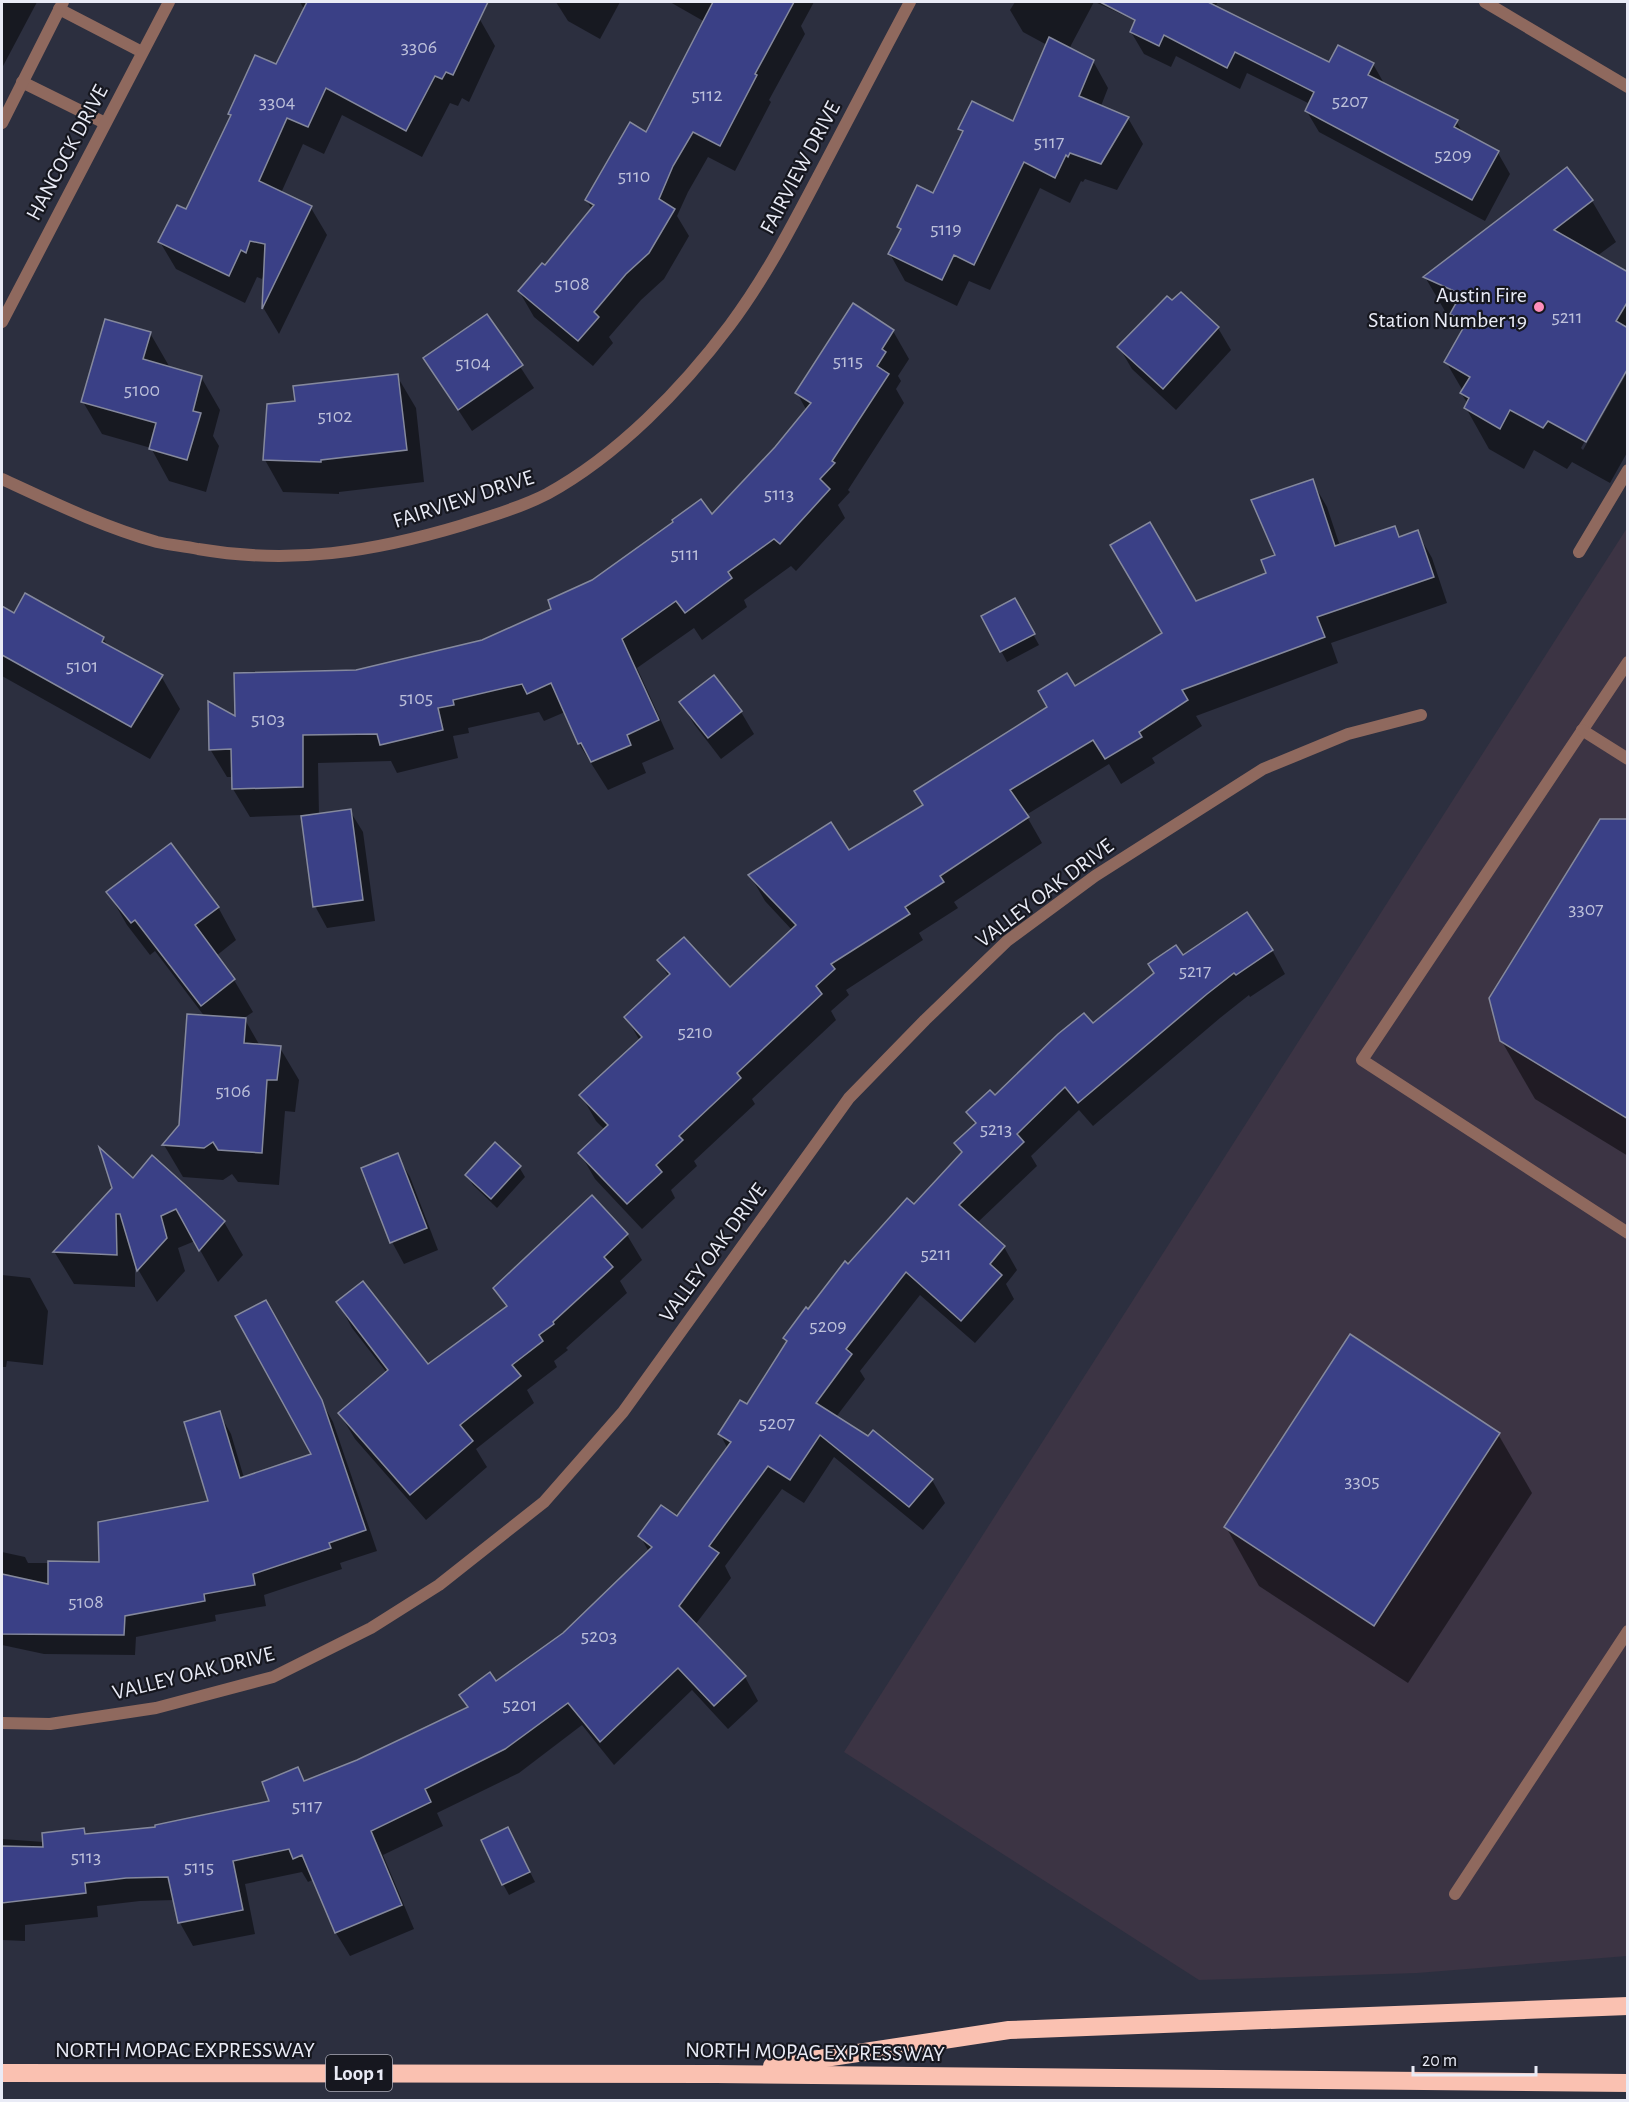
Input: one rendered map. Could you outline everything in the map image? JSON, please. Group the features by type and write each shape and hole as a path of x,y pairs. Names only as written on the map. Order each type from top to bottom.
{"highway":[{"path":"716,2074 1008,2030 1628,2006"},
{"name":"NORTH MOPAC EXPRESSWAY","path":"2,2073 716,2074 1628,2083"}],"street":[{"name":"HANCOCK DRIVE","path":"2,322 169,2"},
{"name":"FAIRVIEW DRIVE","path":"2,479 98,522 158,542 224,553 289,557 355,551 411,540 482,519 546,494 591,465 637,428 687,380 731,323 777,254 910,2"},
{"path":"1488,2 1628,87"},
{"path":"2,123 61,5 142,52"},
{"path":"22,82 105,123"},
{"path":"1579,552 1628,470"},
{"path":"1628,662 1362,1060 1628,1233"},
{"name":"VALLEY OAK DRIVE","path":"2,1723 50,1725 156,1708 273,1677 371,1629 439,1585 543,1502 587,1453 623,1412 849,1098 1007,941 1095,876 1263,769 1348,734 1421,715"},
{"path":"1582,730 1628,759"},
{"path":"1455,1894 1628,1631"}],"shaded area":[{"path":"1627,528 1627,1956 1417,1973 1199,1980 844,1752"}],"building":[{"path":"307,2 488,2 453,75 446,72 442,79 435,76 406,131 326,88 308,127 287,118 259,181 312,206 262,309 265,244 250,241 246,253 241,250 229,276 158,242 177,205 186,209 231,115 228,114 255,55 276,64"},
{"path":"713,2 794,2 720,146 693,132 673,166 659,199 675,209 649,253 626,274 594,312 599,317 578,341 518,291 542,263 545,265 594,205 585,200 630,122 646,132"},
{"path":"1100,2 1208,2 1329,62 1338,45 1374,63 1368,75 1458,120 1454,127 1499,151 1472,200 1305,111 1314,92 1235,52 1227,68 1164,35 1159,46 1130,32 1135,20"},
{"path":"1049,37 1094,60 1079,96 1129,117 1101,164 1070,153 1068,157 1066,155 1055,178 1024,162 974,265 954,255 942,280 888,254 901,229 897,227 917,185 933,193 963,131 958,129 972,101 1013,121"},
{"name":"Austin Fire Station Number 19","path":"1567,167 1593,200 1554,230 1628,272 1628,301 1616,321 1628,328 1628,368 1586,442 1548,421 1543,428 1510,410 1500,429 1464,408 1469,398 1460,393 1470,377 1444,362 1466,323 1450,314 1461,294 1423,277"},
{"path":"1181,292 1219,327 1163,389 1117,347 1167,296 1172,300"},
{"path":"853,303 894,330 882,349 886,352 877,366 889,374 832,461 835,463 820,479 830,489 780,544 774,539 728,572 732,578 685,613 676,601 622,639 659,720 627,735 631,745 591,762 581,743 578,744 551,683 527,694 522,684 453,700 454,705 438,708 443,730 380,745 377,734 303,735 303,787 232,789 231,749 209,750 208,701 235,716 234,673 356,670 482,640 551,609 548,600 592,580 701,499 712,514 775,447 811,403 795,393"},
{"path":"487,314 523,365 458,410 423,358"},
{"path":"105,319 151,332 143,359 202,376 193,411 201,413 187,460 149,449 156,423 81,402"},
{"path":"398,374 407,450 321,460 321,462 263,460 267,404 295,401 293,386"},
{"path":"1313,479 1335,546 1395,526 1399,537 1418,530 1434,577 1317,617 1325,637 1182,690 1188,700 1139,732 1142,737 1105,759 1093,740 1010,790 1029,817 940,876 944,882 905,907 910,914 831,964 835,969 816,986 822,994 737,1073 741,1078 679,1136 683,1140 656,1165 662,1172 627,1204 578,1153 608,1125 579,1095 642,1037 624,1017 670,974 657,960 684,937 730,987 796,925 748,875 831,822 849,850 923,805 914,791 1047,707 1038,691 1067,673 1075,686 1162,633 1110,545 1150,522 1196,601 1266,573 1261,560 1275,555 1251,500"},
{"path":"25,593 104,637 102,642 163,675 131,727 2,655 2,606 14,613"},
{"path":"1015,598 1035,634 1000,652 981,616"},
{"path":"714,675 742,711 708,738 679,702"},
{"path":"351,809 363,900 313,907 301,816"},
{"path":"1600,819 1628,819 1628,1119 1500,1041 1489,998"},
{"path":"171,843 219,907 195,925 235,979 201,1006 135,920 131,923 106,892"},
{"path":"1247,912 1273,950 1236,975 1234,973 1207,994 1078,1103 1065,1087 1017,1134 1024,1142 959,1205 1005,1246 990,1264 1002,1275 961,1321 906,1272 846,1349 852,1354 816,1403 868,1436 873,1430 933,1479 909,1507 820,1435 790,1480 768,1466 709,1546 719,1553 679,1606 746,1676 714,1706 678,1668 600,1742 568,1703 505,1749 425,1789 431,1802 371,1831 402,1905 335,1933 302,1855 293,1859 289,1849 233,1861 243,1910 178,1923 168,1877 126,1878 85,1883 86,1893 2,1903 2,1846 43,1847 42,1833 84,1828 85,1834 155,1827 155,1825 269,1801 262,1782 298,1767 304,1781 357,1760 468,1707 459,1695 490,1672 496,1681 563,1633 652,1547 638,1536 661,1505 677,1516 731,1442 718,1434 740,1400 747,1404 787,1341 783,1338 806,1307 808,1309 845,1261 848,1264 907,1198 914,1204 962,1152 954,1143 976,1123 966,1112 990,1090 995,1095 1058,1034 1084,1013 1093,1023 1154,973 1148,964 1176,945 1183,955"},
{"path":"187,1014 246,1018 244,1043 281,1046 277,1080 267,1080 262,1153 218,1150 213,1142 204,1148 162,1145 179,1125"},
{"path":"495,1142 521,1166 491,1199 465,1175"},
{"path":"99,1147 133,1178 152,1155 225,1221 199,1251 176,1209 161,1216 167,1238 137,1271 120,1214 116,1214 117,1255 53,1252 112,1188"},
{"path":"398,1153 427,1228 390,1243 361,1168"},
{"path":"592,1195 628,1234 604,1257 613,1267 553,1322 554,1324 539,1335 543,1341 512,1365 521,1376 460,1425 473,1441 410,1495 338,1413 388,1370 336,1302 363,1281 428,1364 507,1306 493,1288"},
{"path":"266,1300 322,1400 366,1530 329,1543 331,1548 253,1574 255,1585 204,1594 205,1601 125,1616 124,1635 2,1634 2,1574 48,1584 48,1561 99,1562 98,1522 208,1501 184,1422 220,1411 240,1478 311,1454 235,1316"},
{"path":"1350,1334 1500,1433 1374,1626 1224,1527"},
{"path":"508,1827 530,1872 502,1885 481,1840"}],"place":[{"name":"Austin Fire Station Number 19","path":"1539,307"}]}
